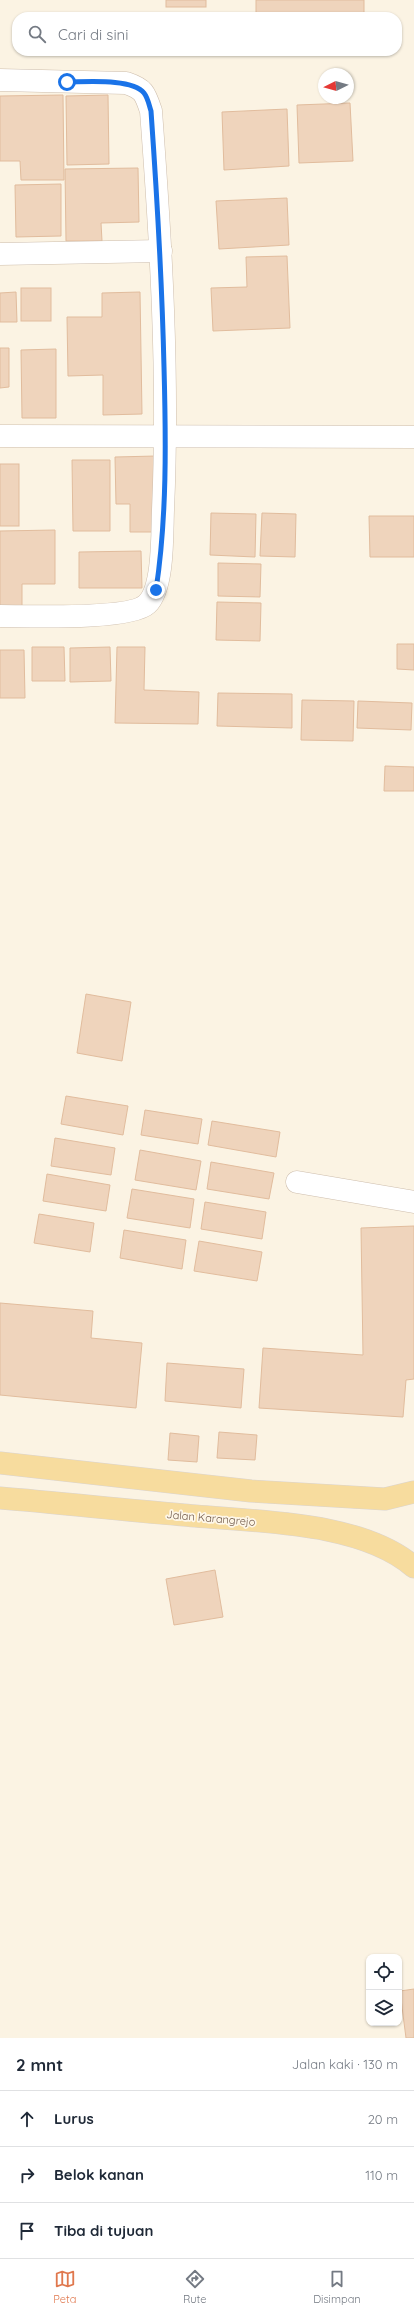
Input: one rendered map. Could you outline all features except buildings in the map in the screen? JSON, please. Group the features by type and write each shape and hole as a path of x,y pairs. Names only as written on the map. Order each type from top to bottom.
{"main road":[{"path":"0,1463 251,1491 385,1499 414,1492"},
{"name":"Jalan Karangrejo","path":"0,1498 319,1528 374,1542 402,1556 414,1567"}],"street":[{"path":"0,80 126,83 138,87 145,94 151,111 161,251 166,437 161,558 156,590 148,603 139,610 107,614 0,616"},
{"path":"0,254 161,251"},
{"path":"0,436 414,436"},
{"path":"297,1182 414,1202"}],"route":[{"path":"67,82 126,83 138,87 145,94 151,111 161,251 166,437 161,558 156,590"}]}
